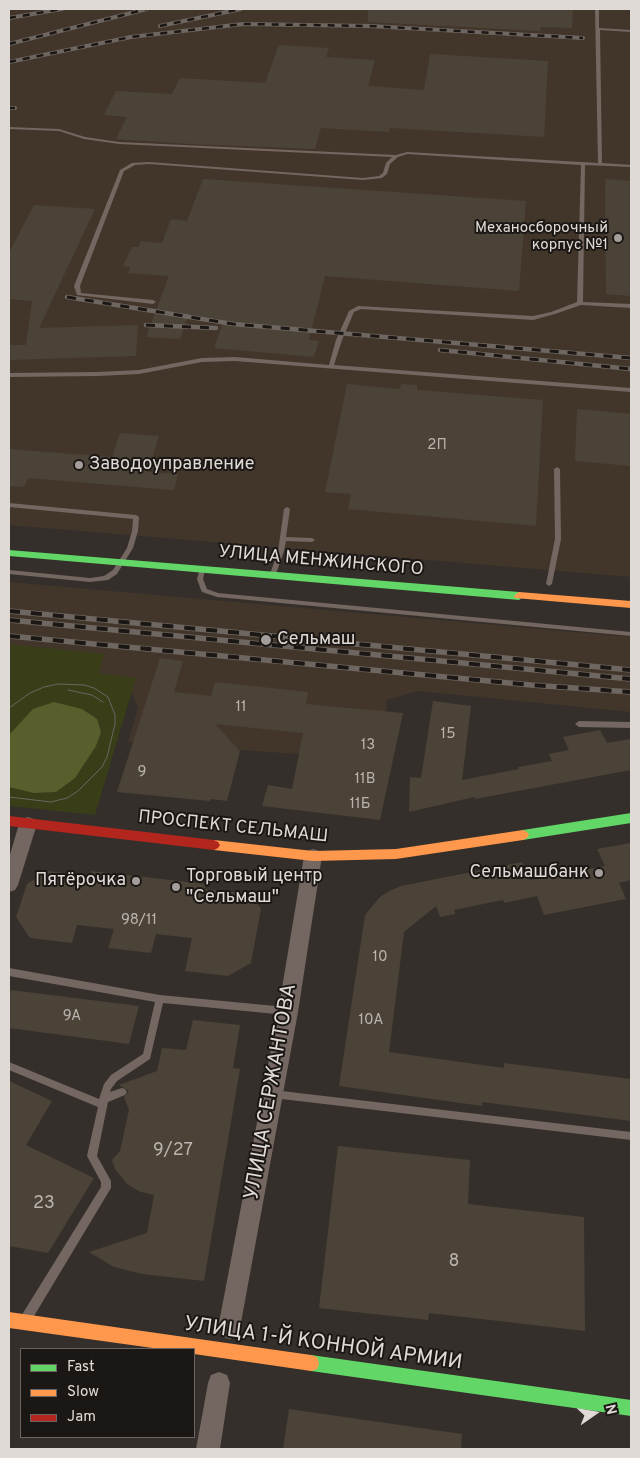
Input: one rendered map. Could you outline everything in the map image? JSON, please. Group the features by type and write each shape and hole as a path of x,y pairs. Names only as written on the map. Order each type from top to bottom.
{"main road":[{"name":"УЛИЦА МЕНЖИНСКОГО","path":"9,553 631,605"},
{"name":"УЛИЦА МЕНЖИНСКОГО","path":"272,561 292,562"},
{"name":"ПРОСПЕКТ СЕЛЬМАШ","path":"9,821 313,856 396,854 631,818"},
{"name":"УЛИЦА 1-Й КОННОЙ АРМИИ","path":"9,1320 631,1408"}],"street":[{"path":"10,874 28,824"},
{"name":"УЛИЦА СЕРЖАНТОВА","path":"229,1328 288,1012 313,856"},
{"path":"208,1449 219,1383"}],"lane":[{"path":"597,9 600,164"},
{"path":"598,29 631,31"},
{"path":"9,128 59,130 84,138 119,143 396,156 415,153 631,166"},
{"path":"153,302 80,294 77,286 122,170 134,164 149,163 362,179 380,177 385,174 388,163 396,156"},
{"path":"580,303 583,163"},
{"path":"331,366 339,340 352,311 360,306 533,318 553,314 580,303 631,306"},
{"path":"9,376 139,372 202,360 235,358 631,390"},
{"path":"549,584 558,539 557,469"},
{"path":"9,505 136,517 135,531 130,549 115,572 106,578 90,580 9,572"},
{"path":"273,574 272,561 283,539 287,509"},
{"path":"283,539 312,540"},
{"path":"202,570 200,579 204,590 217,594 631,634"},
{"path":"579,724 631,725"},
{"path":"9,972 160,999 288,1012"},
{"path":"24,1322 106,1188 106,1181 92,1156 103,1102 110,1082 147,1056 160,999"},
{"path":"9,1066 103,1102 122,1092"},
{"path":"272,1094 631,1136"}],"shaded area":[{"path":"9,9 631,9 631,577 9,525"},
{"path":"9,582 631,637 631,712 418,691 387,700 382,760 128,742 138,708 127,679 9,662"}],"green space":[{"path":"9,644 104,654 99,673 136,678 95,815 9,806"},
{"path":"54,702 82,709 97,719 101,732 96,746 75,778 56,792 34,793 9,787 9,735 33,709"}],"building":[{"path":"368,9 573,9 572,28 541,27 540,31 368,22"},
{"path":"279,45 329,48 326,57 375,60 368,86 424,90 430,54 548,61 544,137 390,128 389,132 321,128 315,149 191,144 116,139 127,117 104,115 116,91 172,94 180,78 265,83"},
{"path":"203,179 526,201 519,291 325,276 309,340 319,341 314,357 214,348 224,320 189,314 180,339 146,337 169,276 128,273 130,267 123,266 132,247 138,247 141,241 162,243 171,219 187,221"},
{"name":"Механосборочный корпус №1","path":"605,179 631,181 631,296 606,294"},
{"path":"34,205 95,209 39,328 138,325 136,356 9,360 9,345 26,345 32,301 9,299 9,253"},
{"path":"347,384 400,389 401,384 417,385 417,390 543,400 536,526 348,509 351,494 325,492"},
{"path":"577,409 631,414 631,466 575,461"},
{"name":"Заводоуправление","path":"120,433 159,436 148,472 178,474 174,490 28,478 24,487 9,486 9,449 112,457"},
{"path":"160,658 183,661 174,692 211,696 215,682 308,692 306,704 403,713 380,820 262,806 268,785 292,789 303,733 215,724 240,751 227,801 117,792"},
{"path":"433,701 471,706 462,780 552,761 549,754 569,750 563,737 600,730 607,743 631,739 631,770 475,799 474,797 409,812 410,777 421,778"},
{"path":"631,843 631,880 619,883 626,899 544,915 537,896 504,903 503,900 454,910 455,914 440,917 436,906 404,932 389,1052 504,1068 504,1063 631,1079 631,1121 482,1102 482,1106 339,1086 365,915 380,897 401,886 522,862 530,880 605,866 597,849"},
{"path":"47,871 90,876 91,871 206,884 205,889 251,894 261,909 251,963 228,976 185,971 192,938 156,934 151,953 108,948 114,929 77,925 72,943 30,938 16,917 27,884"},
{"path":"11,990 139,1006 129,1044 9,1028 9,998"},
{"path":"193,1020 240,1025 233,1068 240,1069 204,1281 142,1274 114,1267 89,1252 147,1233 154,1195 141,1192 128,1185 115,1169 112,1160 120,1151 129,1110 124,1097 129,1091 119,1085 157,1071 162,1048 186,1050"},
{"path":"9,1081 52,1101 26,1145 94,1178 48,1253 9,1246"},
{"path":"338,1146 470,1160 468,1204 584,1217 585,1331 429,1313 428,1320 319,1308"},
{"path":"289,1409 462,1434 461,1449 283,1449"}],"tram line":[{"path":"9,708 30,693 44,687 58,684 84,685 94,688 108,697 115,715 115,724 107,757 102,767 78,791 67,798 51,802 9,797"},
{"path":"68,690 92,695 103,702"}],"railway":[{"path":"9,18 62,9"},
{"path":"9,44 147,9"},
{"path":"160,26 241,9"},
{"path":"9,62 131,37 243,24 370,26 583,38"},
{"path":"9,108 15,108"},
{"path":"67,297 233,324 631,358"},
{"path":"146,325 216,328"},
{"path":"440,350 631,369"},
{"path":"9,611 631,670"},
{"path":"9,620 631,679"},
{"path":"9,636 531,685 631,692"}],"traffic: fast":[{"path":"9,553 519,596"},
{"path":"523,835 631,818"},
{"path":"311,1363 631,1408"}],"traffic: slow":[{"path":"519,596 631,605"},
{"path":"214,845 313,856 396,854 523,835"},
{"path":"9,1320 311,1363"}],"traffic: jam":[{"path":"9,821 214,845"}],"place":[{"name":"Механосборочный корпус №1","path":"618,238"},
{"name":"Заводоуправление","path":"79,465"},
{"name":"Сельмаш","path":"266,640"},
{"name":"Сельмашбанк","path":"599,873"},
{"name":"Пятёрочка","path":"136,881"},
{"name":"Торговый центр \"Сельмаш\"","path":"176,887"}]}
